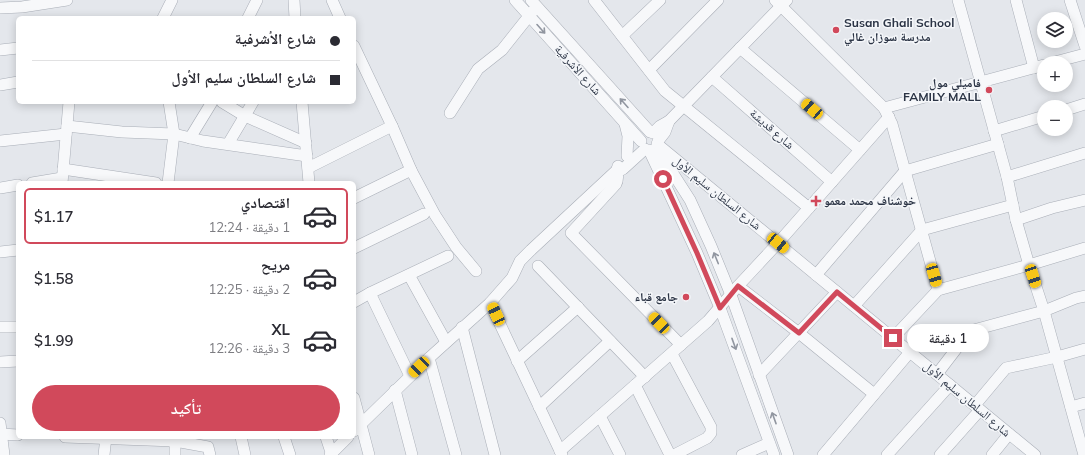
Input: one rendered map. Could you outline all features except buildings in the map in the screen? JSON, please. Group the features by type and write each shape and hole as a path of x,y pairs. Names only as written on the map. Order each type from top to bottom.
{"street":[{"path":"0,8 21,3 67,0"},
{"path":"164,16 172,0"},
{"path":"249,16 257,0"},
{"path":"294,0 296,16"},
{"path":"332,0 339,16"},
{"name":"شارع الأشرفية","path":"515,0 625,124 650,142 720,308 774,455"},
{"path":"594,0 665,91 809,208"},
{"path":"622,36 660,0"},
{"path":"649,70 718,0"},
{"path":"958,0 1007,177 1016,220 1044,311 1084,455"},
{"path":"1016,0 1037,60"},
{"path":"1070,0 1085,46"},
{"path":"617,170 619,171 624,169 650,142 660,126 669,121 684,106 740,48 781,2 886,113 892,124 938,290"},
{"path":"450,113 478,69 502,50 528,16 534,3"},
{"name":"شارع الأشرفية","path":"534,3 650,142 690,200 711,246 734,290 759,376 788,455"},
{"path":"0,50 16,48"},
{"path":"740,48 860,150"},
{"path":"356,50 411,170 435,215 456,247 476,271"},
{"path":"1073,57 1085,54"},
{"path":"490,303 561,453 600,416 708,321 860,150 886,113 981,82 1037,67"},
{"name":"شارع قديشة","path":"712,77 832,182"},
{"path":"0,85 16,82"},
{"path":"62,177 69,104"},
{"path":"168,104 174,134 168,181"},
{"path":"190,138 211,104"},
{"path":"225,104 244,116 306,143"},
{"path":"228,144 252,104"},
{"path":"302,104 309,181"},
{"path":"1073,108 1085,104"},
{"path":"994,131 1037,118"},
{"path":"625,124 628,136 627,156"},
{"path":"308,168 392,126"},
{"path":"0,141 66,130 174,134 190,138 307,156"},
{"path":"357,428 446,342 490,303 512,278 520,261 525,255 617,170 618,166 627,156 650,142"},
{"name":"شارع السلطان سليم الأول","path":"650,142 778,243 1035,455"},
{"path":"816,275 905,171 998,144"},
{"path":"1007,177 1085,153"},
{"path":"356,197 411,170"},
{"path":"617,170 618,181 616,184 571,233 681,345"},
{"path":"42,181 62,177 125,181"},
{"path":"0,188 16,185"},
{"path":"1016,220 1052,208 1085,200"},
{"path":"854,306 922,230 1013,205"},
{"path":"356,247 424,214"},
{"path":"893,338 938,290 1085,248"},
{"path":"0,252 16,250"},
{"path":"356,301 448,256"},
{"path":"538,266 645,377"},
{"path":"409,275 446,342"},
{"path":"734,290 799,333 874,394"},
{"path":"759,376 837,292"},
{"path":"370,293 410,376"},
{"path":"936,374 970,331 1044,311 1076,298 1085,296"},
{"path":"517,362 578,307"},
{"path":"0,327 16,327"},
{"path":"462,327 495,455"},
{"path":"539,407 610,341"},
{"path":"940,455 978,407 1006,368 1057,357 1085,349"},
{"path":"823,455 910,352"},
{"path":"672,354 711,427 711,433 707,438 674,455"},
{"path":"429,358 456,455"},
{"path":"0,362 16,361"},
{"path":"635,385 670,455"},
{"path":"887,455 950,385"},
{"path":"395,390 412,455"},
{"path":"1071,407 1085,403"},
{"path":"600,416 620,455"},
{"path":"356,418 357,428 369,455"},
{"path":"4,455 0,430 16,434"},
{"path":"992,455 1009,434"},
{"path":"104,455 106,439"},
{"path":"129,439 175,441 208,447 210,455"},
{"path":"241,439 245,455"},
{"path":"285,439 290,455"},
{"path":"327,439 331,454 346,439"},
{"path":"175,441 175,455"},
{"path":"742,455 769,443"}],"place":[{"name":"Susan Ghali School مدرسة سوزان غالي","path":"836,30"},
{"name":"فاميلي مول FAMILY MALL","path":"989,90"},
{"name":"خوشناف محمد معمو","path":"816,201"},
{"name":"جامع قباء","path":"686,297"}],"route":[{"path":"663,179 720,308 738,286 799,333 837,292 893,338"}]}
